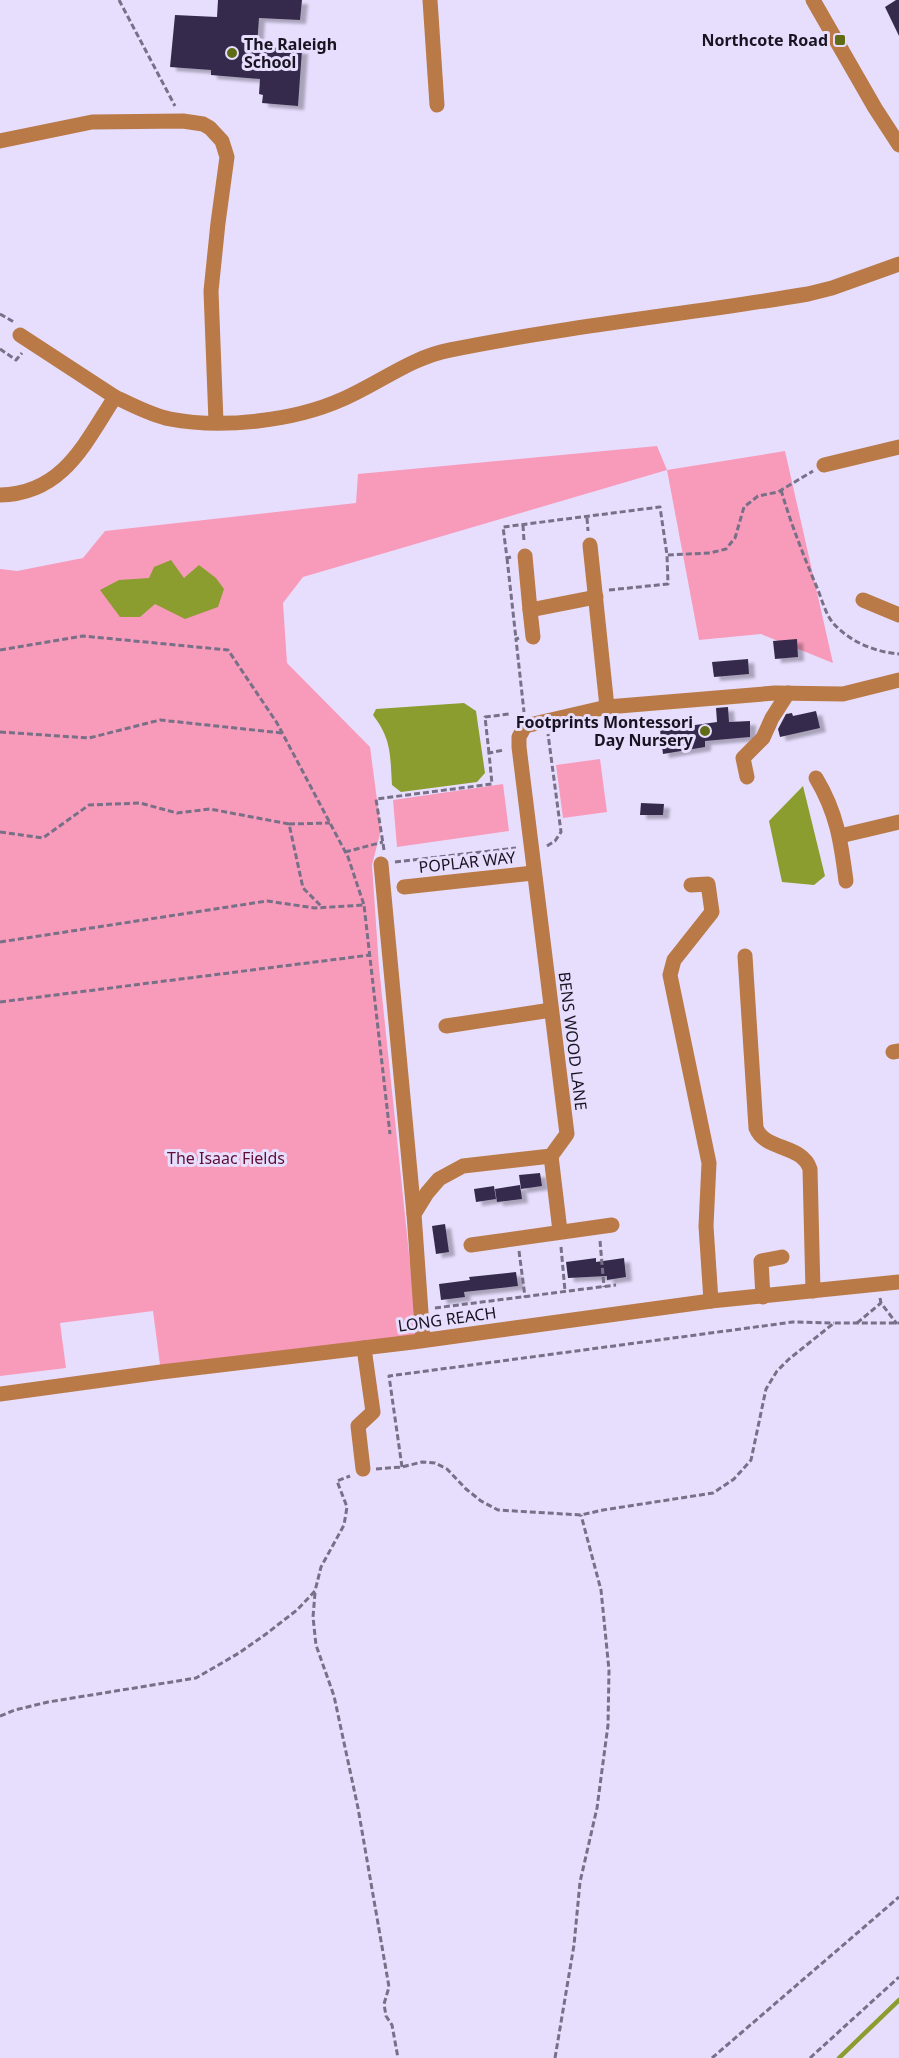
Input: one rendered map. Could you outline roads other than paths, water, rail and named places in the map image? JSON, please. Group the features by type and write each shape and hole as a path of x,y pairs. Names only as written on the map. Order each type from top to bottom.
{"street":[{"path":"430,0 436,105"},
{"path":"813,0 899,145"},
{"path":"0,141 92,122 183,121 203,124 222,141 227,157 211,291 216,422"},
{"path":"25,339 115,397 142,410 168,418 245,422 274,418 341,400 447,350 808,294 832,288 899,264"},
{"path":"0,495 24,492 38,487 64,471 75,459 115,397"},
{"path":"824,465 899,447"},
{"path":"590,545 607,707 788,693 843,694 899,680"},
{"path":"525,556 533,637"},
{"path":"530,610 596,594"},
{"path":"863,600 899,615"},
{"path":"747,777 743,758 763,738 772,718 788,693"},
{"name":"BENS WOOD LANE","path":"551,1156 567,1134 533,873 519,737 525,726 607,707"},
{"path":"816,778 829,799 840,836 846,881"},
{"path":"840,836 899,822"},
{"path":"384,864 423,1340"},
{"name":"POPLAR WAY","path":"404,887 533,873"},
{"path":"691,885 708,884 712,912 674,960 670,975 709,1163 706,1226 711,1301"},
{"path":"745,956 756,1128 763,1138 802,1156 810,1169 813,1291"},
{"path":"446,1026 551,1010"},
{"path":"414,1214 439,1179 463,1166 551,1156 560,1232"},
{"path":"471,1245 606,1226"},
{"path":"763,1297 761,1261 782,1257"},
{"name":"LONG REACH","path":"0,1394 711,1301 899,1282"},
{"path":"363,1469 358,1426 373,1413 364,1348"}],"waterway":[{"path":"839,2058 899,2000"}],"place":[{"name":"Northcote Road","path":"840,40"},
{"name":"The Raleigh School","path":"232,53"},
{"name":"Footprints Montessori Day Nursery","path":"705,731"}],"park label":[{"name":"The Isaac Fields","path":"226,1158"}]}
